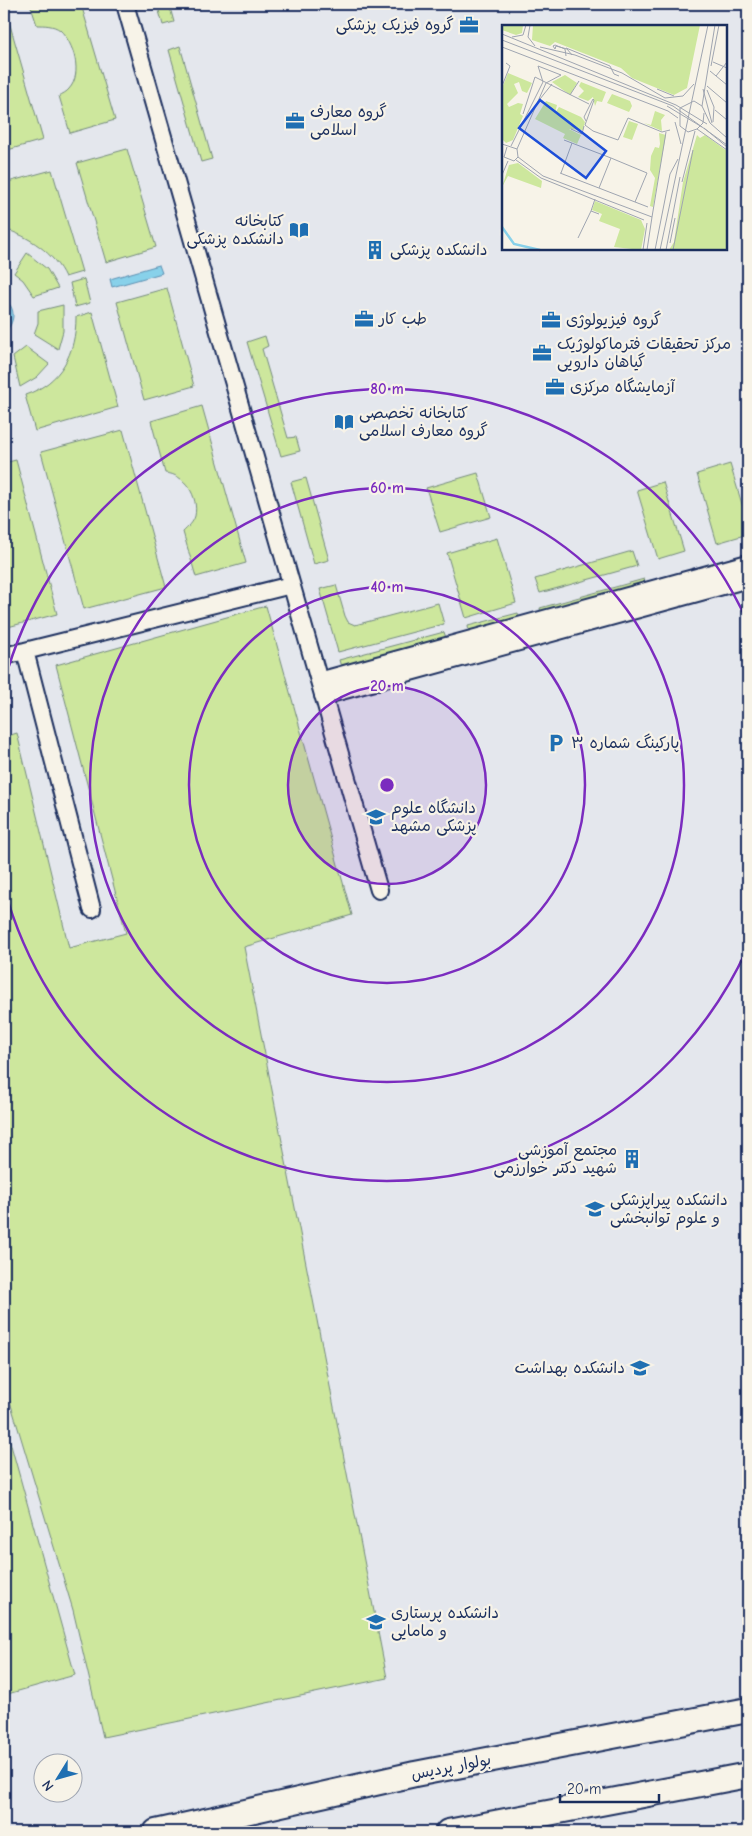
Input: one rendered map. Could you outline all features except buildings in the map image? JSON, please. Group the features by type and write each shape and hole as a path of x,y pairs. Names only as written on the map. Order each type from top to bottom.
{"street":[{"name":"بولوار پردیس","path":"156,1832 415,1774 748,1710"},
{"path":"448,1832 748,1775"}],"lane":[{"path":"125,4 379,890"},
{"path":"321,688 748,563"},
{"path":"321,688 748,579"},
{"path":"4,656 291,585"},
{"path":"25,652 92,909"}],"shaded area":[{"name":"دانشگاه علوم پزشکی مشهد","path":"4,4 748,4 748,1832 4,1832"}],"green space":[{"path":"4,4 43,140 4,151"},
{"path":"30,4 81,4 115,120 70,133 59,96 66,92 73,83 76,67 73,50 58,28 37,25"},
{"path":"157,4 169,4 174,22 163,25"},
{"path":"180,46 212,159 201,162 169,50"},
{"path":"127,149 156,247 106,262 77,163"},
{"path":"52,170 82,272 65,277 54,260 40,247 23,236 4,229 4,183"},
{"path":"27,253 47,269 58,288 34,296 23,280 14,273"},
{"path":"84,279 90,303 75,307 70,283"},
{"path":"167,288 194,386 144,400 117,302"},
{"path":"63,305 63,331 58,349 34,334 38,323 38,311"},
{"path":"92,312 118,407 35,431 25,395 38,390 57,375 64,365 73,343 76,317"},
{"path":"265,336 268,346 262,349 288,438 296,437 300,451 281,456 247,342"},
{"path":"26,347 49,364 37,377 20,387 13,357"},
{"path":"202,406 246,563 196,577 183,532 195,516 196,509 193,494 179,477 165,473 151,421"},
{"path":"123,430 166,587 84,609 41,452"},
{"path":"16,460 57,614 4,628 4,463"},
{"path":"730,464 748,524 748,534 717,543 697,474"},
{"path":"478,473 491,517 440,532 426,488"},
{"path":"306,478 329,560 314,564 291,482"},
{"path":"663,482 684,551 658,559 637,490"},
{"path":"497,538 516,603 466,618 447,553"},
{"path":"632,551 637,566 540,593 535,579"},
{"path":"644,579 646,585 541,614 540,608"},
{"path":"336,585 345,616 348,622 355,625 438,603 444,624 338,652 320,589"},
{"path":"266,606 352,915 244,947 387,1678 103,1737 73,1610 4,1385 4,737 17,733 69,948 126,933 56,665"},
{"path":"518,613 520,620 469,633 468,626"},
{"path":"444,632 446,638 341,667 339,660"},
{"path":"4,1420 75,1675 4,1695"}],"water":[{"path":"159,265 162,273 112,287 110,279"},
{"path":"4,299 11,307 13,316 8,329 4,333"}],"place":[{"name":"گروه فیزیک پزشکی","path":"469,25"},
{"name":"گروه معارف اسلامی","path":"295,121"},
{"name":"کتابخانه دانشکده پزشکی","path":"299,230"},
{"name":"دانشکده پزشکی","path":"375,250"},
{"name":"طب کار","path":"364,319"},
{"name":"گروه فیزیولوژی","path":"551,320"},
{"name":"مرکز تحقیقات فترماکولوژیک گیاهان دارویی","path":"542,353"},
{"name":"آزمایشگاه مرکزی","path":"555,387"},
{"name":"کتابخانه تخصصی گروه معارف اسلامی","path":"344,422"},
{"name":"پارکینگ شماره ۳","path":"556,743"},
{"name":"دانشگاه علوم پزشکی مشهد","path":"376,817"},
{"name":"مجتمع آموزشی شهید دکتر خوارزمی","path":"632,1159"},
{"name":"دانشکده پیراپزشکی و علوم توانبخشی","path":"595,1209"},
{"name":"دانشکده بهداشت","path":"640,1368"},
{"name":"دانشکده پرستاری و مامایی","path":"376,1622"}]}
